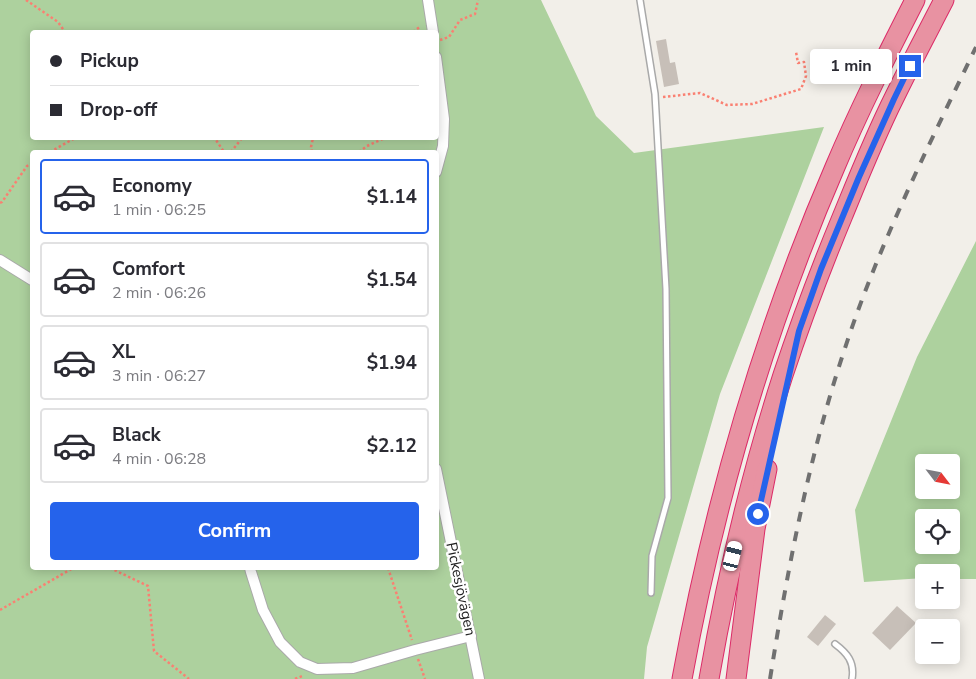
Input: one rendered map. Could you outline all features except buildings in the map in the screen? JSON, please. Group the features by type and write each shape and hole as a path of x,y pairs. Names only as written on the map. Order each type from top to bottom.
{"highway":[{"path":"682,679 692,625 718,511 759,368 797,262 834,168 869,90 915,0"},
{"path":"709,679 733,556 753,477 783,374 821,269 859,177 894,99 944,0"},
{"path":"736,679 755,530 799,331"}],"street":[{"path":"428,0 433,30"},
{"path":"439,80 444,118 443,146 439,161"},
{"path":"0,260 30,279"},
{"name":"Pickesjövägen","path":"439,483 479,679"},
{"path":"250,570 263,610 280,642 300,662 317,668 352,668 471,636"}],"lane":[{"path":"640,0 655,94 666,289 668,498 652,556 651,593"},
{"path":"835,644 850,660 853,671 852,679"}],"path":[{"path":"26,0 58,22 63,30"},
{"path":"439,40 450,38 460,20 475,14 478,0"},
{"path":"655,94 663,97 700,93 726,105 752,104 801,89 806,76 804,62 798,63 796,52"},
{"path":"54,150 71,140"},
{"path":"233,150 240,140"},
{"path":"362,150 380,140"},
{"path":"0,203 30,164"},
{"path":"0,610 70,570"},
{"path":"114,570 148,586 154,651 189,679"},
{"path":"389,570 425,679"}],"green space":[{"path":"0,0 541,0 596,116 634,153 824,127 720,394 647,647 644,679 0,679"},
{"path":"976,241 976,579 960,579 960,564 915,564 915,579 864,582 855,510 917,357"}],"railway":[{"path":"770,679 784,595 810,471 845,348 858,309 889,233 976,47"}],"route":[{"path":"758,514 799,331 821,269 859,177 910,66"}]}
